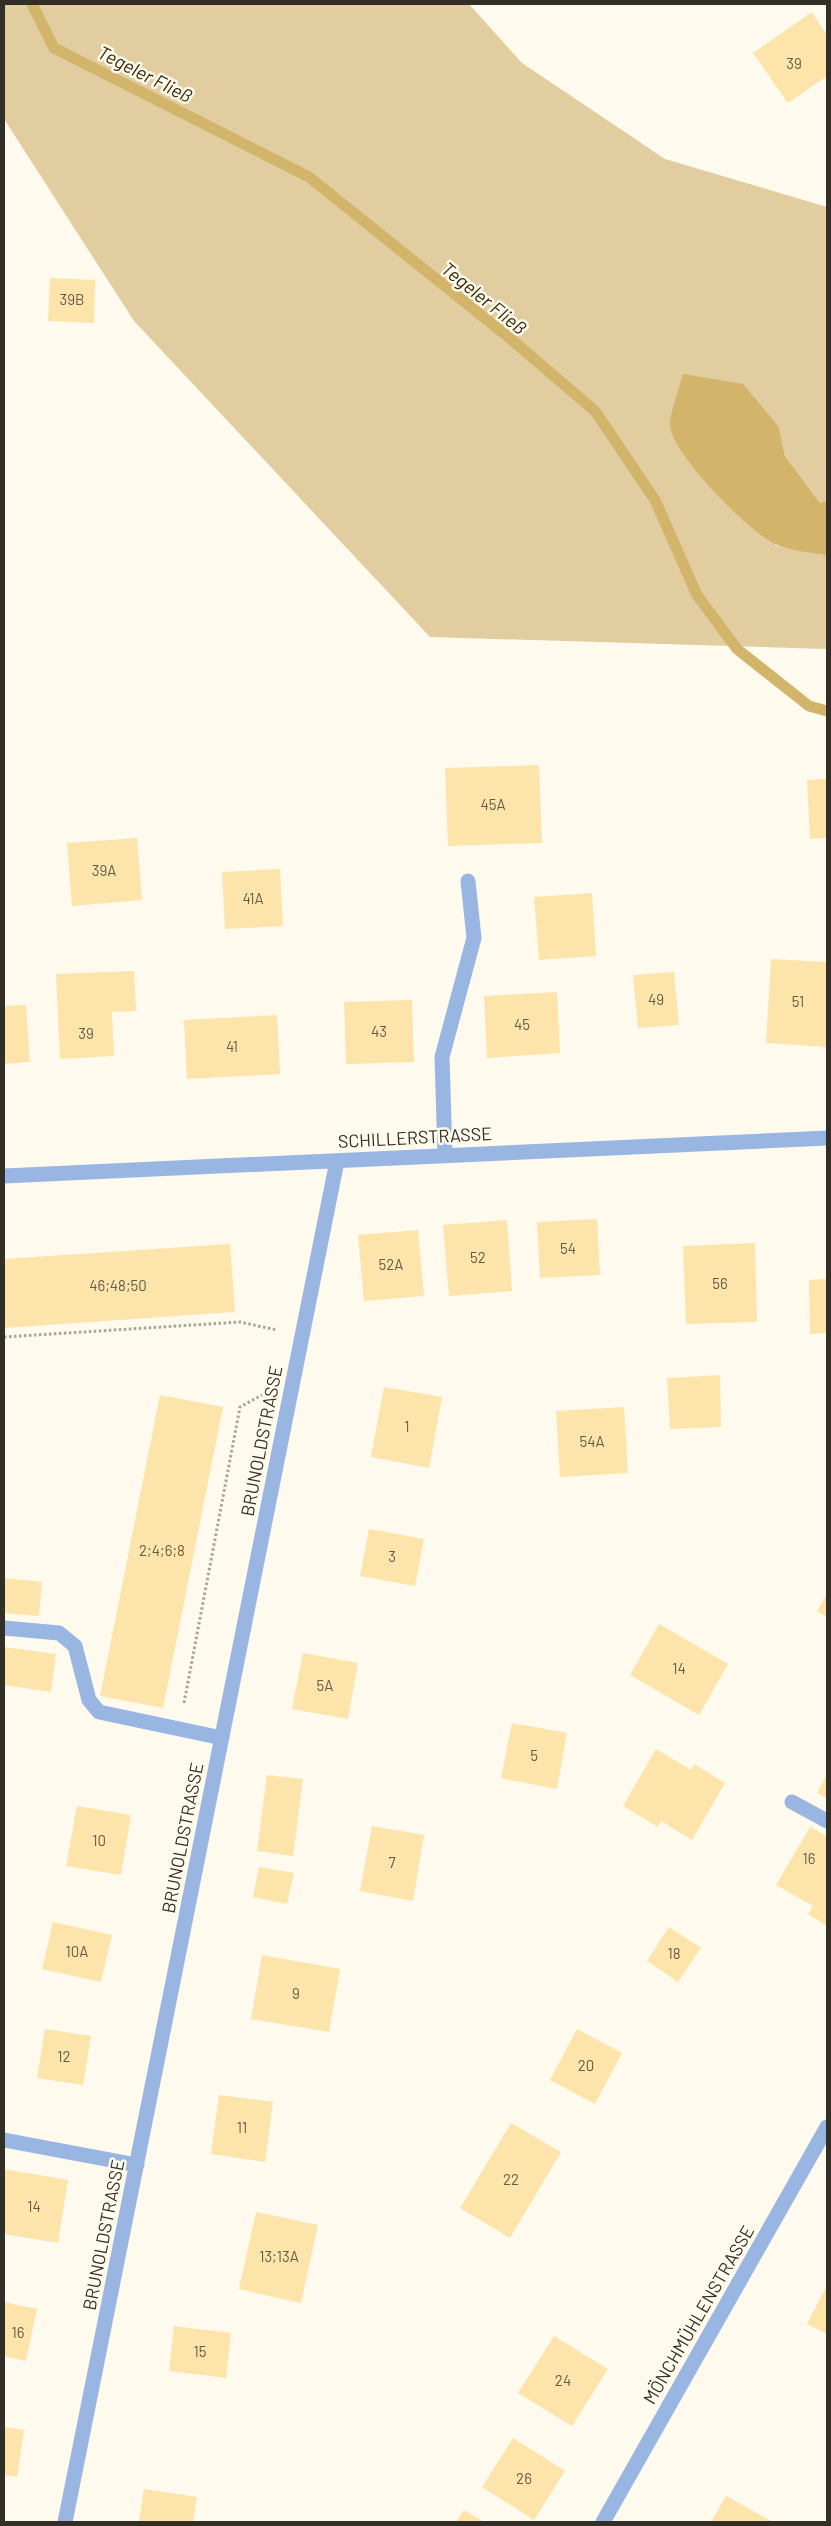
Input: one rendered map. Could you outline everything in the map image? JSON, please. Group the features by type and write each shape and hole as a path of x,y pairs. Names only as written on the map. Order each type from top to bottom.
{"street":[{"path":"445,1155 442,1057 474,938 468,881"},
{"name":"SCHILLERSTRASSE","path":"4,1176 827,1138"},
{"name":"BRUNOLDSTRASSE","path":"65,2522 337,1161"},
{"path":"4,1628 59,1633 75,1646 89,1700 99,1712 222,1738"},
{"path":"792,1802 827,1821"},
{"name":"MÖNCHMÜHLENSTRASSE","path":"603,2522 827,2126"},
{"path":"4,2140 137,2165"}],"path":[{"path":"4,1337 240,1322 272,1329"},
{"path":"182,1710 240,1407 270,1391"}],"shaded area":[{"path":"4,4 469,4 522,63 665,159 827,207 827,501 820,503 785,456 779,427 775,545 827,556 827,649 430,637 134,321 4,119"},
{"path":"683,374 743,384 779,427 785,456 820,503 827,501 827,556 794,550 775,544 731,509 697,473 674,439 670,426"}],"building":[{"path":"812,12 827,35 827,76 788,103 753,53"},
{"path":"50,278 95,280 94,323 48,321"},
{"path":"539,765 542,843 448,846 445,768"},
{"path":"827,779 827,838 810,839 807,780"},
{"path":"137,838 142,900 72,906 67,843"},
{"path":"280,869 283,926 225,929 222,872"},
{"path":"592,893 596,956 539,960 534,897"},
{"path":"771,959 827,962 827,1047 766,1043"},
{"path":"134,971 136,1011 112,1012 114,1056 60,1059 56,974"},
{"path":"674,972 679,1025 638,1028 633,975"},
{"path":"557,992 560,1053 487,1058 484,996"},
{"path":"412,1000 414,1062 346,1064 344,1002"},
{"path":"26,1005 30,1062 4,1064 4,1006"},
{"path":"277,1015 280,1074 187,1079 184,1020"},
{"path":"597,1219 600,1275 540,1278 537,1222"},
{"path":"507,1220 512,1291 449,1296 443,1225"},
{"path":"418,1230 424,1296 364,1301 358,1235"},
{"path":"755,1243 757,1322 686,1324 683,1246"},
{"path":"230,1244 235,1312 4,1328 4,1259"},
{"path":"827,1279 827,1333 810,1334 809,1280"},
{"path":"720,1375 721,1427 670,1429 667,1378"},
{"path":"384,1387 442,1397 429,1468 371,1457"},
{"path":"160,1395 223,1407 163,1708 100,1696"},
{"path":"624,1407 628,1473 560,1477 556,1411"},
{"path":"369,1529 424,1539 415,1586 360,1576"},
{"path":"4,1578 42,1582 39,1616 4,1613"},
{"path":"827,1594 827,1617 817,1611"},
{"path":"659,1624 728,1664 699,1715 630,1675"},
{"path":"4,1647 56,1654 51,1692 4,1685"},
{"path":"303,1653 358,1663 348,1719 292,1709"},
{"path":"512,1723 567,1733 557,1789 501,1778"},
{"path":"656,1749 691,1770 694,1764 725,1783 692,1840 661,1821 658,1827 623,1806"},
{"path":"827,1774 827,1798 817,1793"},
{"path":"267,1775 303,1779 293,1856 257,1851"},
{"path":"77,1806 131,1815 121,1875 66,1866"},
{"path":"372,1826 424,1835 413,1901 360,1891"},
{"path":"810,1827 827,1836 827,1926 808,1914 813,1906 776,1885"},
{"path":"259,1867 294,1873 287,1904 253,1897"},
{"path":"53,1922 112,1935 101,1982 42,1969"},
{"path":"669,1927 701,1948 678,1982 647,1961"},
{"path":"262,1955 340,1969 329,2032 251,2019"},
{"path":"45,2029 91,2036 83,2085 37,2078"},
{"path":"577,2029 622,2053 595,2104 550,2080"},
{"path":"219,2095 273,2102 265,2162 211,2154"},
{"path":"511,2123 561,2152 510,2238 460,2208"},
{"path":"4,2169 68,2180 58,2243 4,2234"},
{"path":"256,2212 318,2225 301,2303 239,2289"},
{"path":"827,2285 827,2334 807,2324"},
{"path":"4,2302 37,2309 26,2361 4,2356"},
{"path":"174,2326 231,2333 226,2378 169,2371"},
{"path":"554,2336 608,2369 572,2426 518,2393"},
{"path":"4,2427 24,2430 17,2477 4,2475"},
{"path":"513,2438 565,2471 534,2520 482,2487"},
{"path":"144,2489 197,2497 193,2522 139,2522"},
{"path":"726,2496 773,2522 711,2522"},
{"path":"464,2510 484,2522 456,2522"}],"waterway":[{"name":"Tegeler Fließ","path":"32,4 54,48 309,177 512,340 595,411 655,500 697,595 737,649 809,706 827,711"}]}
